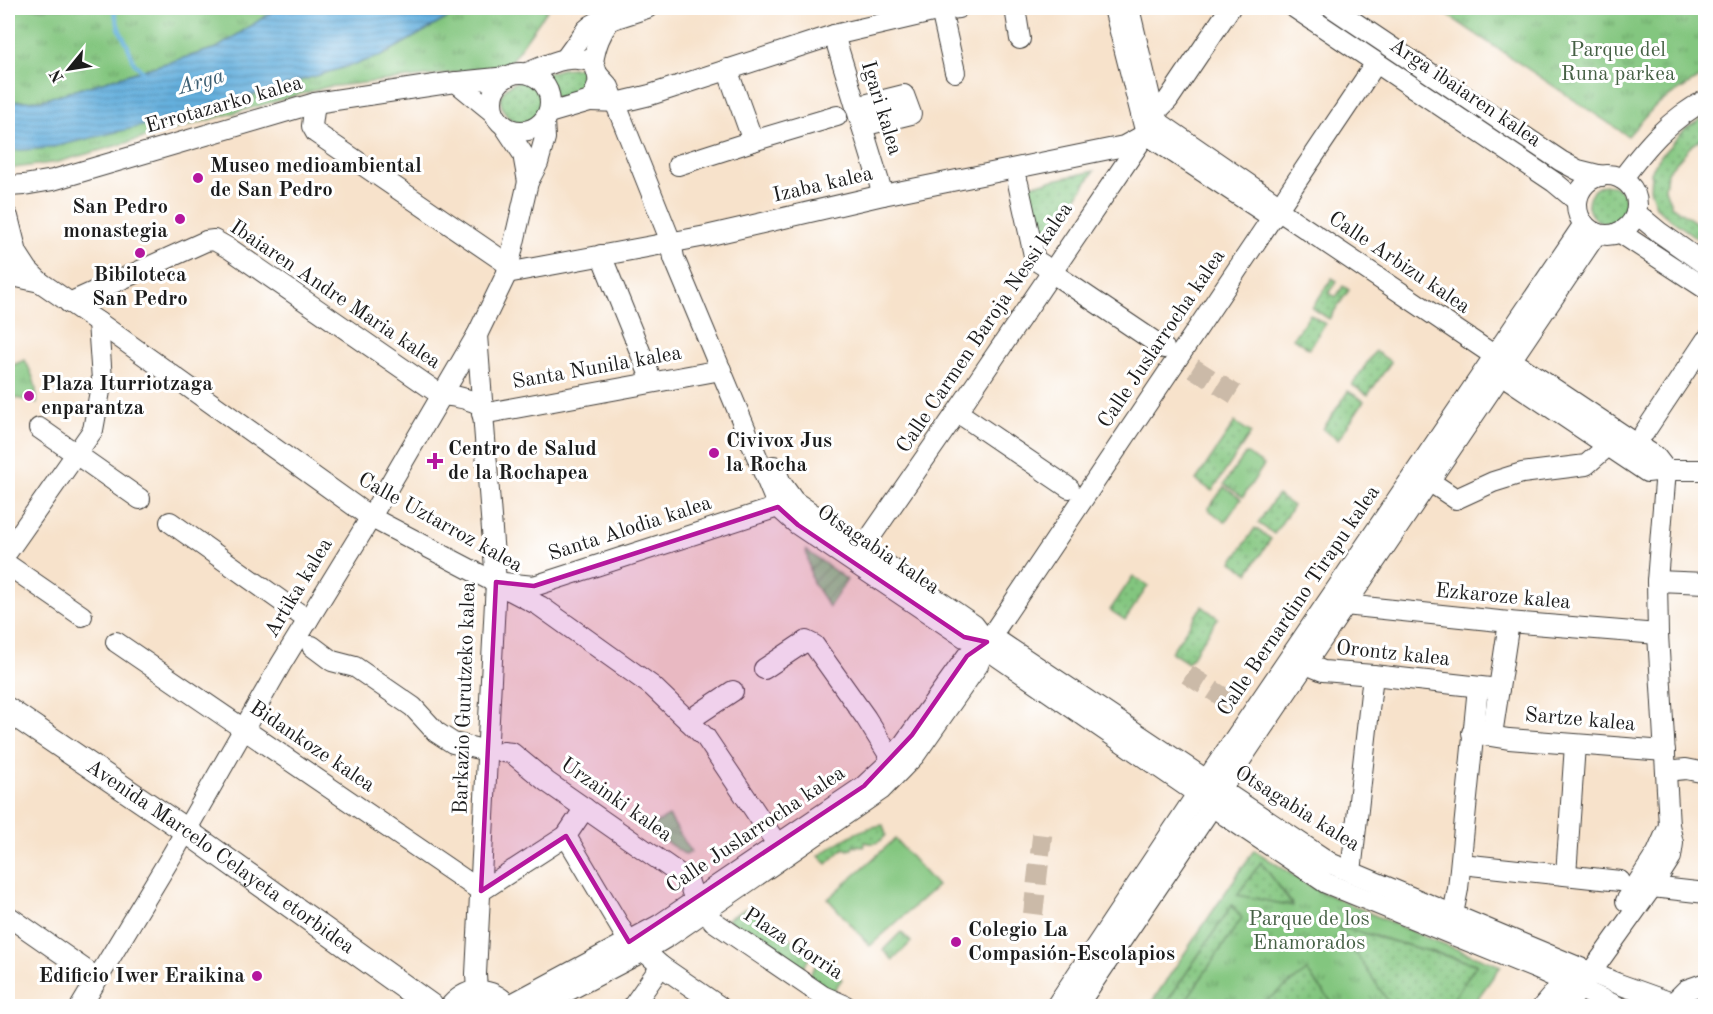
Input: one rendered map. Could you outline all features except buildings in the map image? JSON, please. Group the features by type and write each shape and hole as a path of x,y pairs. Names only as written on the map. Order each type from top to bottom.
{"main road":[{"name":"Avenida Marcelo Celayeta etorbidea","path":"8,710 185,830 431,1006"},
{"path":"453,1006 467,995 477,993 488,994 508,1006"}],"street":[{"path":"565,59 586,30 601,21 647,8"},
{"path":"1015,8 1020,39"},
{"path":"1114,8 1146,134"},
{"path":"1129,8 1154,114"},
{"path":"1154,114 1168,100 1230,8"},
{"name":"Arga ibaiaren kalea","path":"1295,8 1554,182 1577,201"},
{"name":"Arga ibaiaren kalea","path":"1333,8 1561,161 1578,170 1602,176"},
{"path":"546,117 591,101 621,102 650,95 834,35 950,9 956,72"},
{"path":"591,101 598,88 595,47 610,20"},
{"name":"Igari kalea","path":"834,35 883,195"},
{"path":"500,120 492,103 499,83 516,73 527,73 565,59 581,58 627,90 650,95"},
{"name":"Calle Juslarrocha kalea","path":"539,1006 636,947 713,906 881,790 919,749 978,665 987,642 1376,63"},
{"path":"596,69 609,87 671,242 674,258 721,370 786,504"},
{"path":"727,69 753,141"},
{"path":"456,82 515,131 525,131 535,128 546,117 551,103 549,92 544,84 527,73"},
{"name":"Errotazarko kalea","path":"16,185 53,180 315,103 456,82 507,77"},
{"path":"856,107 904,95 911,114 862,126"},
{"path":"1622,179 1644,150 1666,127 1692,107 1706,100"},
{"path":"315,103 312,126 316,132 508,269"},
{"name":"Calle Arbizu kalea","path":"1154,114 1161,124 1277,211 1502,363 1656,457 1666,470"},
{"path":"678,165 837,116"},
{"name":"Artika kalea","path":"81,1006 477,334 508,269 528,182 541,155 546,117"},
{"name":"Artika kalea","path":"500,120 523,154 528,182"},
{"name":"Izaba kalea","path":"508,269 706,237 883,195 1124,146 1146,134"},
{"name":"Calle Arbizu kalea","path":"1146,134 1277,211"},
{"name":"Calle Carmen Baroja Nessi kalea","path":"862,549 1146,134"},
{"path":"1616,176 1622,179 1634,194 1636,213 1632,221 1627,227 1612,234 1590,229 1577,209 1580,192 1593,178 1616,176"},
{"name":"Calle Carmen Baroja Nessi kalea","path":"1018,183 1035,260 1043,265"},
{"path":"8,217 16,185"},
{"path":"1636,213 1706,265"},
{"name":"Calle Uztarroz kalea","path":"8,217 17,253 28,270 40,282 370,517 540,606 652,686 706,738 777,844"},
{"name":"Calle Bernardino Tirapu kalea","path":"1056,1006 1209,792 1306,664 1429,481 1502,363 1590,229"},
{"path":"1619,232 1706,289"},
{"name":"Ibaiaren Andre Maria kalea","path":"69,303 206,241 214,240 441,395"},
{"path":"671,242 686,254 781,483 786,504"},
{"path":"601,255 648,371"},
{"name":"Calle Uztarroz kalea","path":"8,275 40,282"},
{"name":"Calle Carmen Baroja Nessi kalea","path":"1060,278 1164,348"},
{"path":"8,551 93,430 102,380 98,322"},
{"name":"Barkazio Gurutzeko kalea","path":"477,334 496,582 476,974 477,993"},
{"path":"1644,433 1706,340"},
{"name":"Calle Arbizu kalea","path":"1502,363 1608,446 1647,472 1666,470"},
{"name":"Calle Bernardino Tirapu kalea","path":"1077,1006 1209,792 1244,711 1502,363"},
{"name":"Santa Nunila kalea","path":"482,410 721,370"},
{"path":"441,395 473,400 482,410"},
{"name":"Calle Carmen Baroja Nessi kalea","path":"966,418 1069,488"},
{"path":"39,428 140,499"},
{"path":"1429,481 1456,499 1493,482 1522,473 1586,465 1608,446"},
{"path":"1543,1006 1571,986 1585,970 1652,886 1671,857 1673,843 1666,771 1658,634 1658,581 1666,470 1706,470"},
{"name":"Otsagabia kalea","path":"786,504 862,549 974,625 999,658 1209,792 1332,864 1671,1005"},
{"name":"Otsagabia kalea","path":"786,504 803,529 964,637 987,642"},
{"name":"Santa Alodia kalea","path":"496,582 534,586 786,504"},
{"path":"170,522 308,620"},
{"path":"8,565 82,616"},
{"path":"1658,581 1706,583"},
{"name":"Ezkaroze kalea","path":"1345,605 1658,634"},
{"path":"1492,735 1509,622"},
{"path":"764,669 806,640 814,645 866,718 892,760"},
{"name":"Bidankoze kalea","path":"116,642 481,891"},
{"name":"Calle Juslarrocha kalea","path":"508,1006 636,947 700,898 864,786 892,760 967,656 987,642"},
{"path":"312,646 332,661 355,667 364,673 413,707 436,732 453,743 479,749"},
{"name":"Orontz kalea","path":"1306,664 1323,671 1499,689"},
{"path":"1351,872 1373,675"},
{"path":"1453,914 1458,889 1478,687"},
{"path":"688,721 733,691"},
{"name":"Sartze kalea","path":"1472,733 1509,739 1665,751"},
{"path":"1566,875 1575,745"},
{"name":"Urzainki kalea","path":"503,752 512,753 547,782 688,880 693,895"},
{"path":"1666,771 1686,769 1706,772"},
{"name":"Otsagabia kalea","path":"1209,792 1226,816 1326,883 1537,969 1617,1006"},
{"path":"481,891 566,836 585,808"},
{"path":"1585,970 1657,852 1670,825"},
{"path":"566,836 636,947 719,1006"},
{"path":"1471,865 1620,881"},
{"path":"1652,886 1706,893"},
{"path":"8,916 97,978"},
{"name":"Plaza Gorria","path":"713,921 823,996 846,1006"},
{"path":"633,1006 661,966"},
{"path":"1671,1005 1686,990 1706,982"},
{"path":"1567,1006 1571,986"}],"highlighted area":[{"path":"778,507 798,525 964,637 987,642 967,656 912,735 864,786 629,942 566,836 481,891 496,582 534,586"}],"green space":[{"path":"8,8 278,8 217,48 42,100 8,102"},
{"path":"465,8 549,8 508,65 327,87 58,162 8,169 8,151 46,148 188,115 381,56"},
{"name":"Parque del Runa parkea","path":"1437,8 1705,8 1705,74 1656,105 1628,136"},
{"path":"584,67 591,82 583,95 556,99 542,75 561,69"},
{"path":"527,80 538,87 543,106 537,118 527,123 517,123 503,110 501,101 503,91 512,84"},
{"path":"1705,117 1705,136 1692,145 1667,172 1665,189 1671,205 1705,229 1705,244 1662,213 1656,206 1650,189 1651,173 1657,160 1686,128"},
{"path":"1094,171 1044,246 1027,186"},
{"path":"1607,185 1620,191 1626,204 1620,217 1607,223 1594,217 1588,204 1594,191"},
{"path":"1332,278 1337,281 1329,293 1336,297 1343,286 1349,290 1329,319 1312,308"},
{"path":"1310,314 1325,324 1309,349 1293,338"},
{"path":"1375,351 1391,362 1368,395 1352,385"},
{"path":"25,360 34,381 37,403 8,396 8,367"},
{"path":"1348,391 1364,401 1338,440 1323,429"},
{"path":"1235,422 1251,433 1212,491 1196,480"},
{"path":"1246,453 1264,465 1243,497 1224,484"},
{"path":"1224,487 1241,499 1225,522 1208,509"},
{"path":"1277,495 1293,506 1274,534 1258,523"},
{"path":"1255,528 1271,539 1248,573 1232,562"},
{"path":"806,550 847,580 829,607 812,581"},
{"path":"1133,576 1148,586 1125,620 1110,610"},
{"path":"1202,606 1218,618 1188,663 1171,652"},
{"path":"669,816 691,852 686,855 659,837 653,825"},
{"path":"883,825 886,835 879,842 865,842 863,847 854,845 848,850 844,848 827,864 819,856 857,832"},
{"path":"895,839 937,886 870,946 828,899"},
{"name":"Parque de los Enamorados","path":"1254,850 1313,888 1415,933 1501,966 1472,1006 1448,1006 1477,964 1338,926 1391,1006 1335,1006 1307,971 1259,1006 1182,1006 1242,918 1232,905 1164,1006 1149,1006","holes":["1261,862 1293,906 1237,895"]},
{"path":"1261,862 1293,906 1237,895"},
{"path":"1232,905 1242,918 1182,1006 1164,1006"},
{"path":"747,908 812,954 801,971 727,919"},
{"path":"1337,926 1478,965 1448,1006 1391,1006"},
{"path":"901,932 911,942 893,960 883,950"},
{"path":"817,963 842,979 830,996 806,980"},
{"path":"1307,971 1335,1006 1259,1006"}],"water":[{"name":"Arga","path":"278,8 465,8 381,56 188,115 49,148 8,151 8,102 42,100 217,48"}],"waterway":[{"path":"113,8 134,63 144,73"}],"tunnel":[{"path":"1193,368 1236,395"},
{"path":"1187,674 1237,706"},
{"path":"1033,914 1043,828"}],"place":[{"name":"Museo medioambiental de San Pedro","path":"198,178"},
{"name":"San Pedro monastegia","path":"180,219"},
{"name":"Bibiloteca San Pedro","path":"140,253"},
{"name":"Plaza Iturriotzaga enparantza","path":"29,396"},
{"name":"Civivox Jus la Rocha","path":"714,453"},
{"name":"Centro de Salud de la Rochapea","path":"435,461"},
{"name":"Colegio La Compasión-Escolapios","path":"956,942"},
{"name":"Edificio Iwer Eraikina","path":"257,976"}]}
